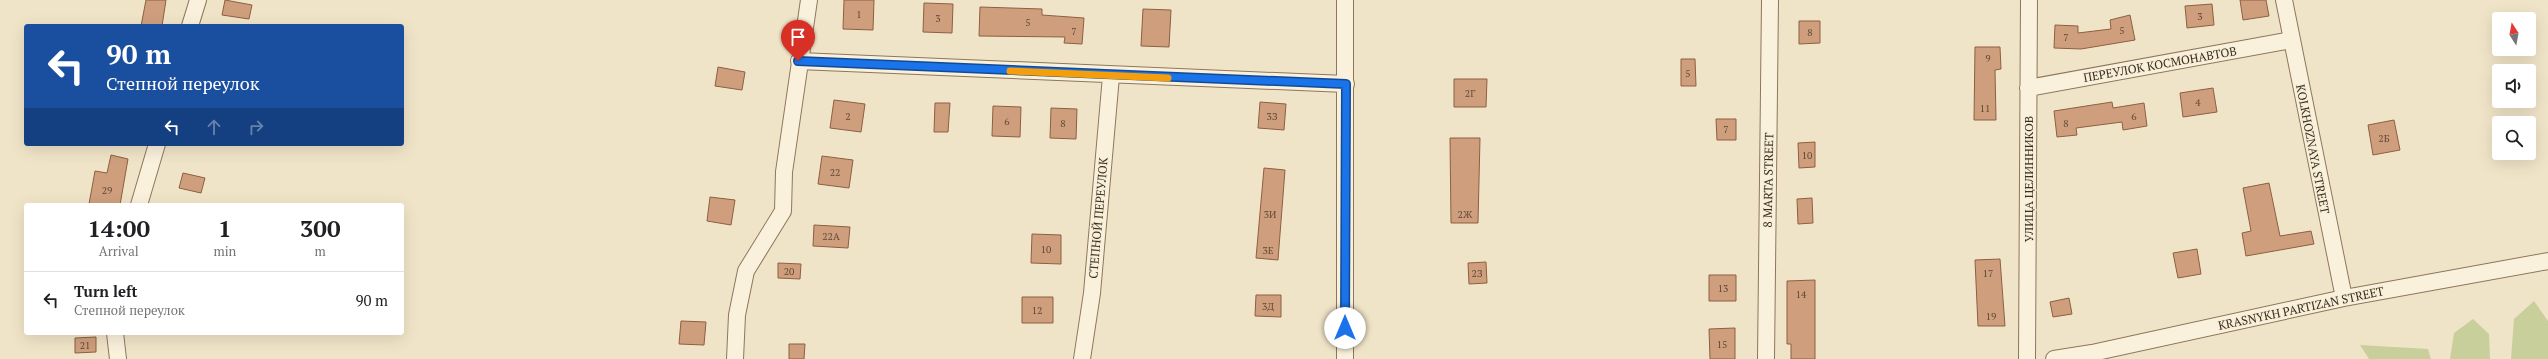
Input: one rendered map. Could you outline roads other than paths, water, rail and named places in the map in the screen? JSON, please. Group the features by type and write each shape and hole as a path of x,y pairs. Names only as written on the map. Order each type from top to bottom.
{"street":[{"path":"191,24 198,0"},
{"path":"735,359 737,315 746,270 783,211 784,172 798,61 809,0"},
{"path":"1345,0 1345,359"},
{"name":"8 MARTA STREET","path":"1766,359 1770,0"},
{"name":"УЛИЦА ЦЕЛИННИКОВ","path":"2027,359 2029,0"},
{"name":"KOLKHOZNAYA STREET","path":"2284,0 2344,298"},
{"name":"ПЕРЕУЛОК КОСМОНАВТОВ","path":"2028,88 2291,40"},
{"path":"798,61 1111,76 1346,84"},
{"name":"СТЕПНОЙ ПЕРЕУЛОК","path":"1082,359 1092,293 1111,76"},
{"path":"140,203 155,146"},
{"name":"KRASNYKH PARTIZAN STREET","path":"2054,359 2093,356 2344,298 2548,262"},
{"path":"115,335 118,359"}]}
